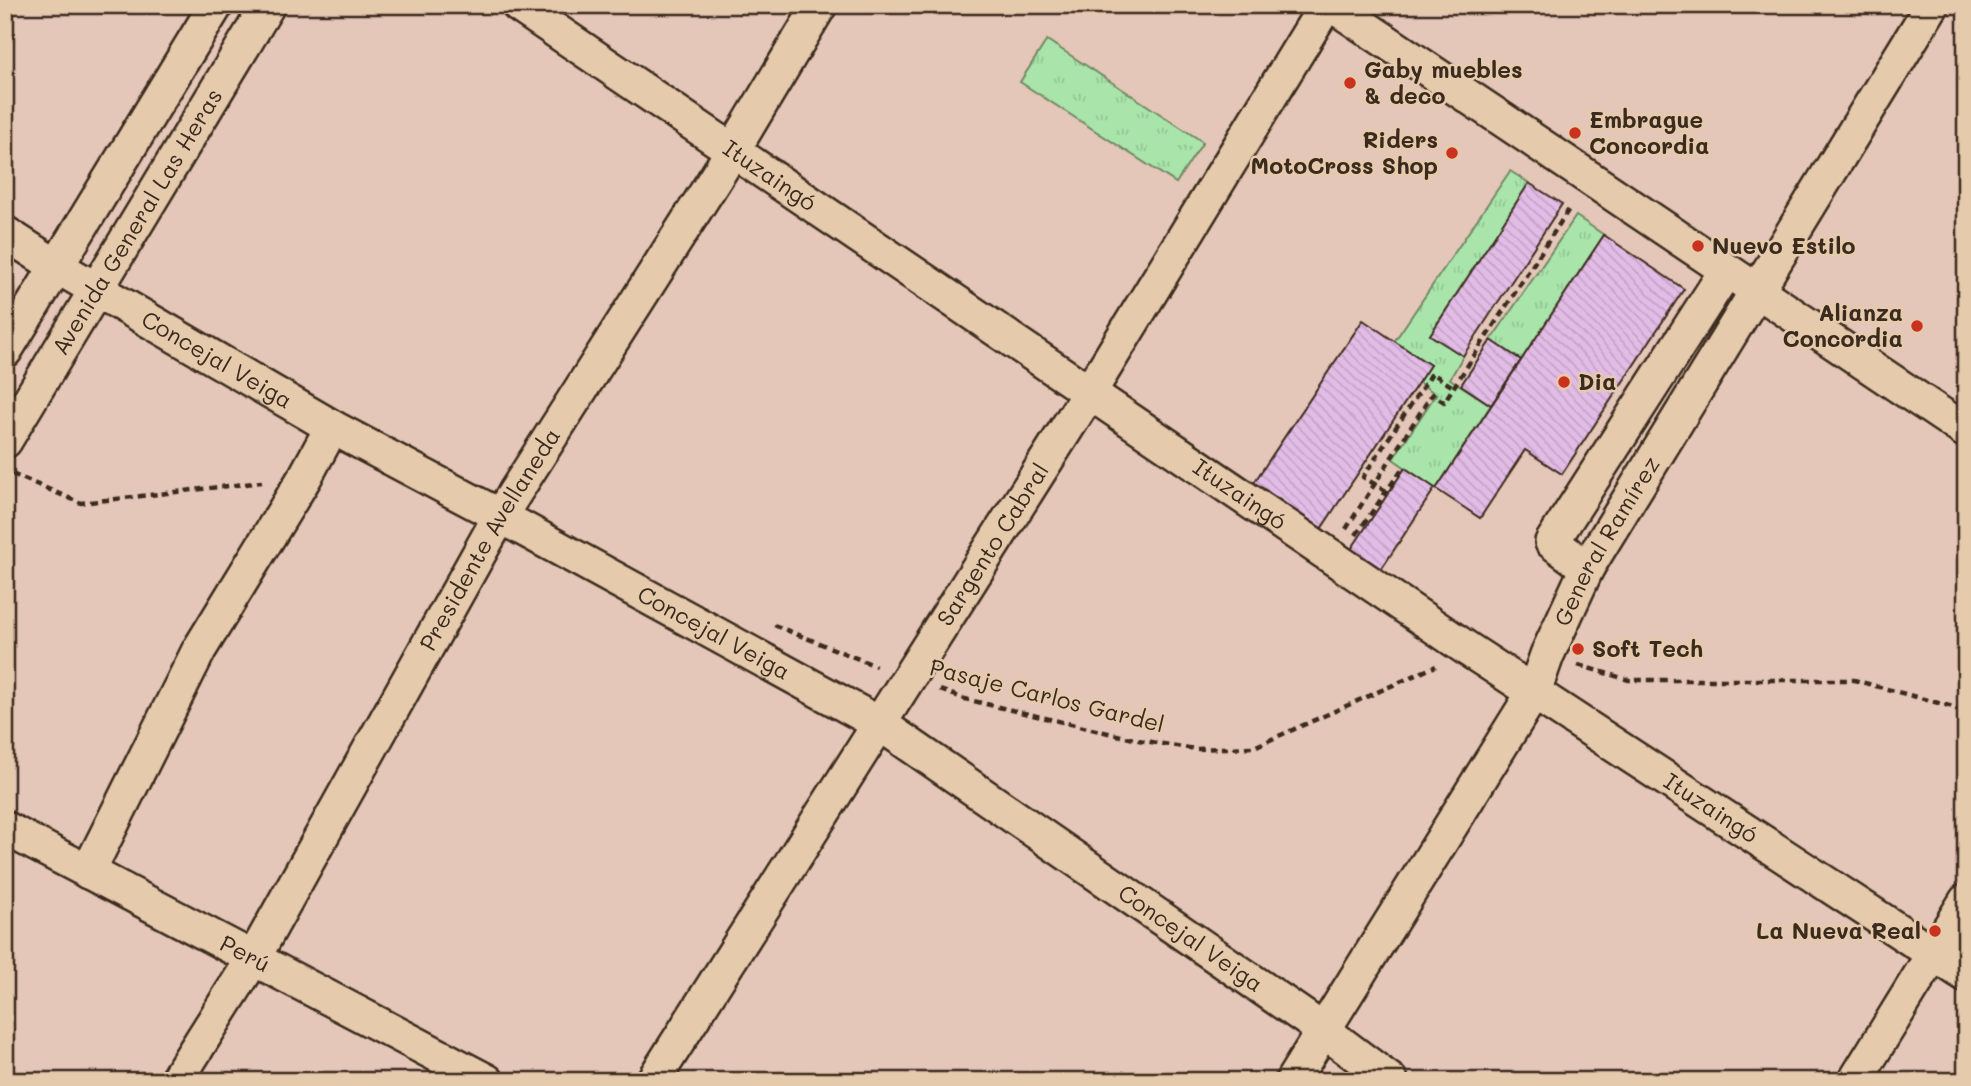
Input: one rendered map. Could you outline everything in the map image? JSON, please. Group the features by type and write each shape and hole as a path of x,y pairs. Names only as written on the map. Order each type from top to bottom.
{"street":[{"name":"Avenida General Las Heras","path":"5,351 216,5"},
{"name":"Avenida General Las Heras","path":"5,441 268,5"},
{"name":"Ituzaingó","path":"518,5 1469,650 1966,975"},
{"name":"Presidente Avellaneda","path":"176,1081 253,959 500,516 732,152 820,5"},
{"path":"1329,5 1966,431"},
{"name":"Sargento Cabral","path":"653,1081 1088,393 1329,5"},
{"name":"General Ramírez","path":"1292,1081 1534,692 1547,655 1587,568 1932,5"},
{"name":"Concejal Veiga","path":"5,233 56,266 332,427 880,724 1323,1030 1391,1081"},
{"path":"1587,568 1552,542 1726,271"},
{"path":"88,872 199,650 305,477 332,427"},
{"name":"Perú","path":"5,828 487,1081"},
{"path":"1854,1081 1966,901"}],"path":[{"path":"1329,556 1432,394 1444,402 1589,179"},
{"path":"1386,491 1363,477 1432,373 1453,387"},
{"path":"1356,535 1404,466"},
{"path":"5,471 81,503 305,477"},
{"name":"Pasaje Carlos Gardel","path":"768,623 965,699 1138,740 1195,749 1254,747 1406,681 1469,650"},
{"path":"1547,655 1629,680 1854,680 1953,707 1966,715"}],"green space":[{"path":"1047,40 1203,142 1176,183 1020,82"},
{"path":"1510,171 1529,183 1430,335 1463,356 1450,379 1491,405 1436,489 1393,459 1436,394 1418,382 1430,365 1394,342"},
{"path":"1576,216 1604,235 1521,360 1491,340"}],"building":[{"path":"1529,183 1562,204 1463,356 1430,335"},
{"name":"Dia","path":"1604,235 1684,289 1562,474 1525,450 1480,518 1436,489"},
{"path":"1363,320 1430,365 1317,535 1249,490"},
{"path":"1491,340 1521,360 1491,405 1461,385"},
{"path":"1405,468 1435,488 1380,571 1350,551"}],"place":[{"name":"Gaby muebles & deco","path":"1350,83"},
{"name":"Embrague Concordia","path":"1575,133"},
{"name":"Riders MotoCross Shop","path":"1452,153"},
{"name":"Nuevo Estilo","path":"1698,246"},
{"name":"Alianza Concordia","path":"1917,326"},
{"name":"Dia","path":"1564,382"},
{"name":"Soft Tech","path":"1578,649"},
{"name":"La Nueva Real","path":"1935,931"}]}
